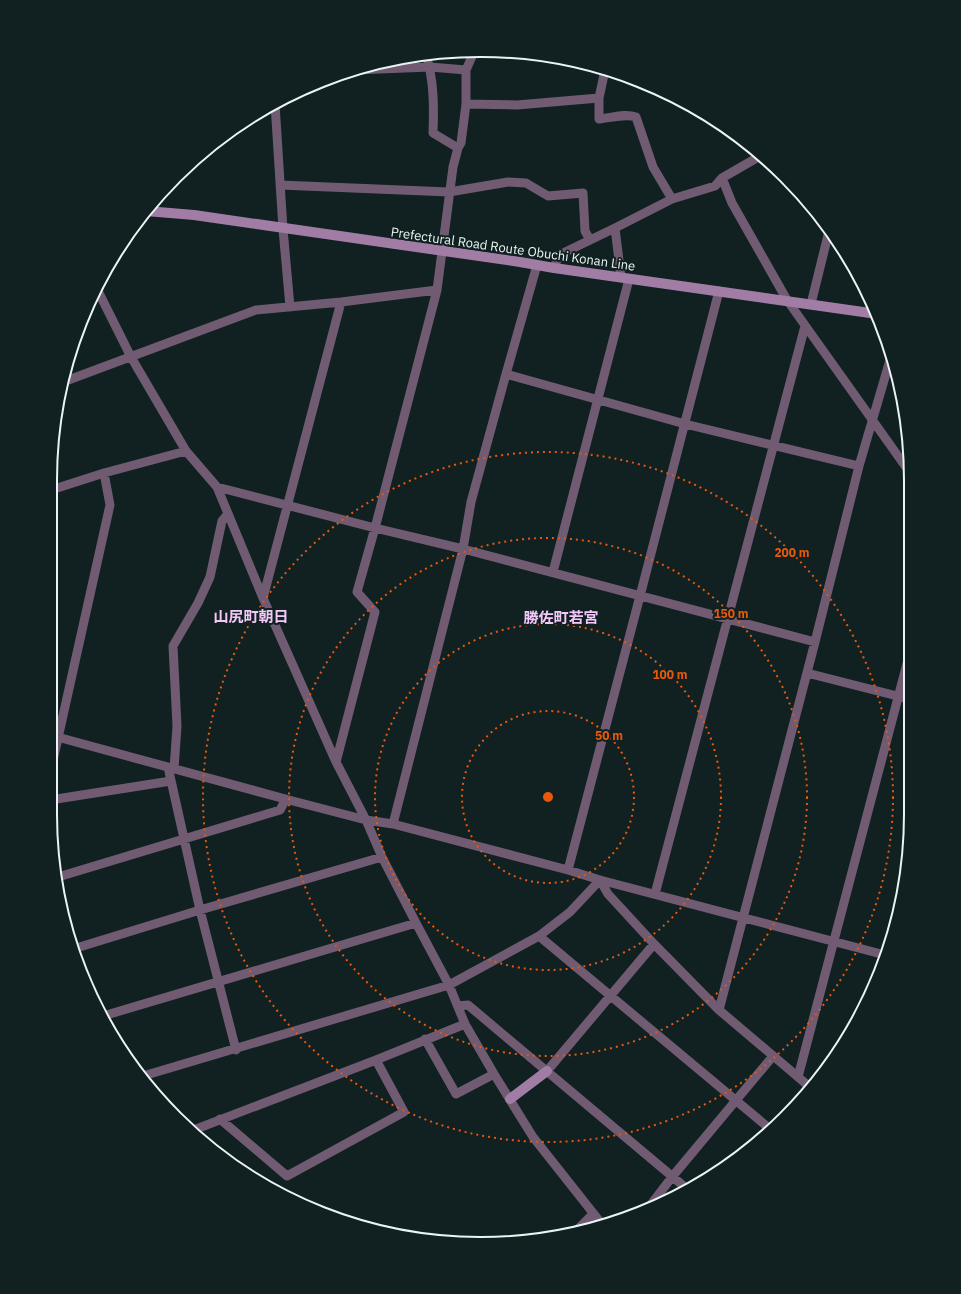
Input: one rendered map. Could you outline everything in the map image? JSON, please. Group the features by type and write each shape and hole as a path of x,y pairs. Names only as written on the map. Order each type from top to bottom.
{"main road":[{"name":"Prefectural Road Route Obuchi Konan Line","path":"154,212 194,215 870,313"},
{"path":"510,1099 547,1071"}],"street":[{"path":"336,762 375,612 357,592 437,290 449,192 458,148 461,143 466,104 466,70 472,57"},
{"path":"428,61 430,67 434,109 433,133 458,148"},
{"path":"380,69 430,67 466,70"},
{"path":"604,75 599,98 599,119 629,115 636,117 653,167 672,199"},
{"path":"466,104 518,105 599,98"},
{"path":"275,111 283,229 290,307"},
{"path":"554,268 559,255 672,199 715,186 722,178 756,159"},
{"path":"722,178 732,203 787,300 903,463"},
{"path":"280,185 449,192 508,182 526,183 548,196 583,193 585,231 590,240"},
{"path":"553,572 597,400 625,278 615,228"},
{"path":"811,304 827,237"},
{"path":"393,824 462,549 471,502 537,265"},
{"path":"69,379 256,310 340,302 437,290"},
{"path":"568,870 719,291"},
{"path":"100,295 131,357 186,451 217,486 263,598 336,762 366,820 382,857 449,985 466,1024 494,1074 533,1137 599,1220"},
{"path":"263,598 340,302"},
{"path":"655,894 805,326"},
{"path":"719,1010 815,642 859,466 888,366"},
{"path":"506,374 685,424 859,466"},
{"path":"57,488 104,472 186,451"},
{"path":"57,724 110,505 104,472"},
{"path":"217,486 375,528 553,572 815,642"},
{"path":"228,514 222,521 210,577 198,603 173,646 177,726 171,768 171,781 200,910 236,1050"},
{"path":"807,673 904,698"},
{"path":"798,1077 904,674"},
{"path":"57,737 286,799 366,820 393,824 881,954"},
{"path":"57,799 171,781"},
{"path":"62,876 280,810 286,799"},
{"path":"78,947 382,857"},
{"path":"148,1075 236,1050 449,985 539,936 570,912 600,880"},
{"path":"600,880 608,894 654,944 719,1010 806,1084"},
{"path":"108,1014 416,924"},
{"path":"539,936 766,1126"},
{"path":"547,1071 654,944"},
{"path":"458,1006 468,1005 682,1185"},
{"path":"197,1128 466,1024"},
{"path":"425,1039 456,1094 494,1074"},
{"path":"655,1199 773,1056"},
{"path":"220,1119 287,1176 404,1112 376,1060"},
{"path":"582,1225 593,1214"}],"district":[{"name":"山尻町朝日","path":"251,616"},
{"name":"勝佐町若宮","path":"561,617"}]}
